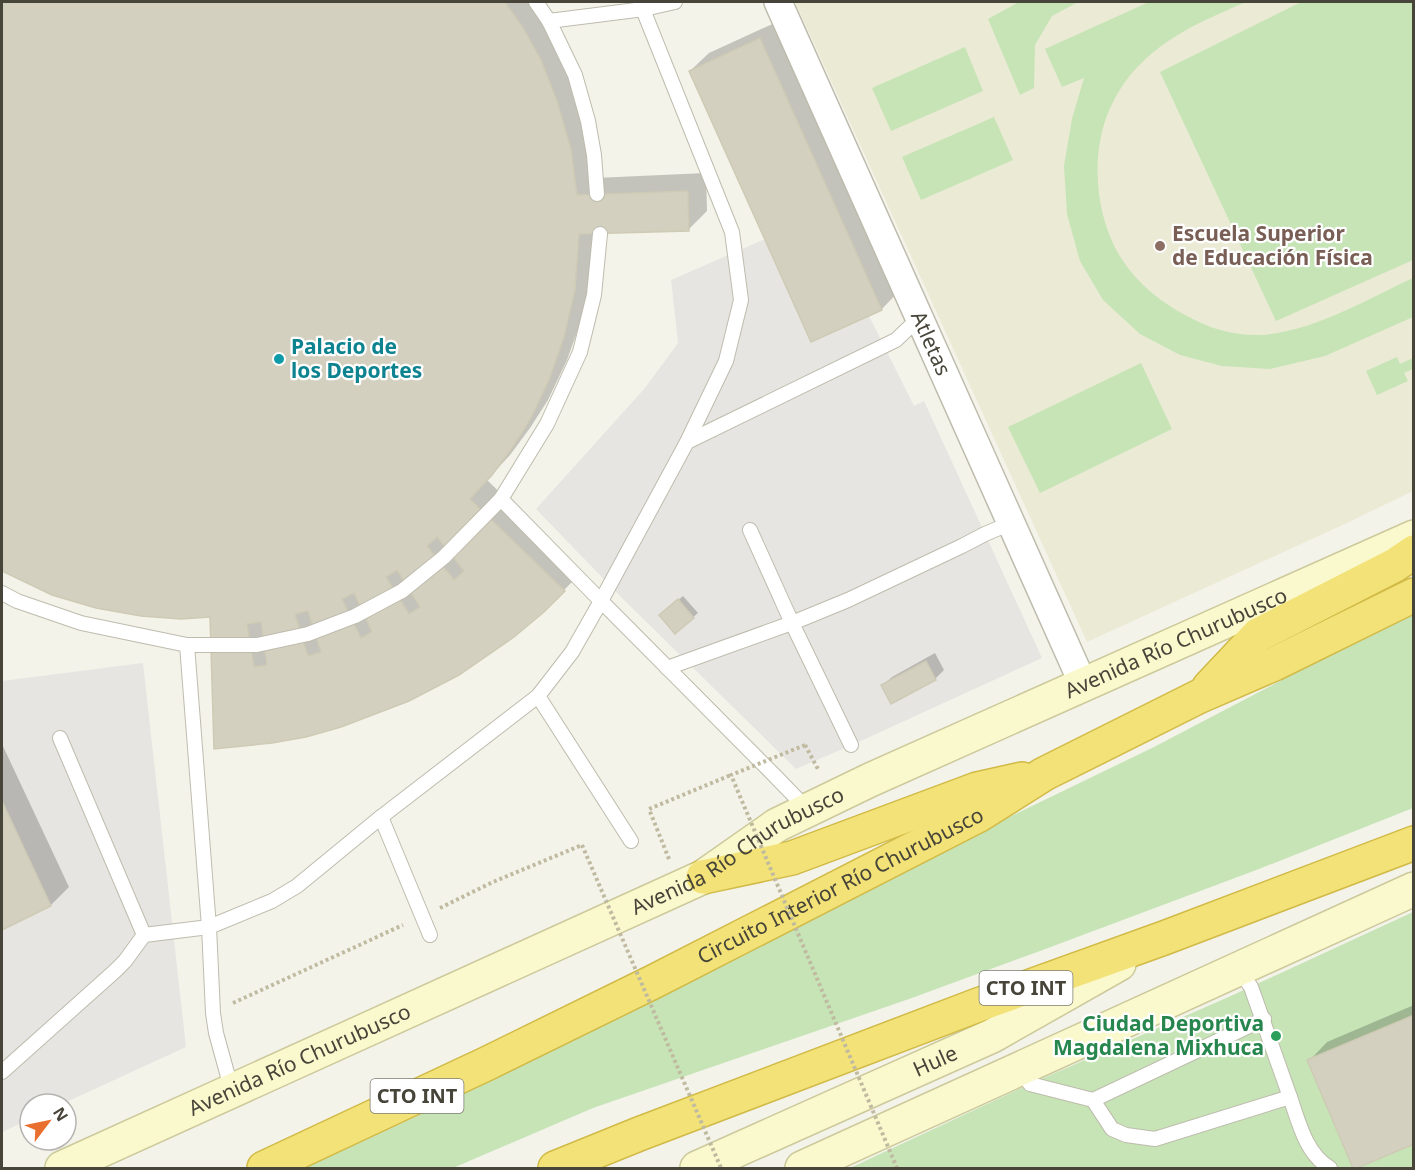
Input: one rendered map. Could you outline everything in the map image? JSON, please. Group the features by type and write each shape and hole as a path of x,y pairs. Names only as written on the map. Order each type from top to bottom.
{"highway":[{"path":"1200,696 1258,635 1395,565 1413,552"},
{"name":"Circuito Interior Río Churubusco","path":"264,1168 653,982 979,815 1044,774 1200,696 1274,664 1413,595"},
{"path":"692,882 792,858 977,789 1044,774"},
{"name":"CTO INT","path":"555,1168 956,1013 1164,938 1413,843"}],"main road":[{"name":"Avenida Río Churubusco","path":"62,1168 692,882 777,825 870,780 1413,537"},
{"path":"802,1168 1413,890"},
{"name":"Hule","path":"697,1168 992,1036 1164,938"}],"street":[{"name":"Atletas","path":"778,2 1083,684"}],"lane":[{"path":"536,2 549,21 578,84 594,155 597,194"},
{"path":"549,21 642,5 675,2"},
{"path":"2,1072 125,961 144,935 209,927 272,901 297,886 381,817 538,696 572,652 687,442 726,361 741,300 732,232 642,5"},
{"path":"2,593 17,601 81,623 187,645 257,645 308,634 355,616 402,591 444,557 501,499 548,424 580,352 594,295 600,234"},
{"path":"687,442 896,340 919,318"},
{"path":"501,499 808,810"},
{"path":"667,668 792,623 848,600 1011,523"},
{"path":"750,530 851,745"},
{"path":"187,645 209,927 213,1013 216,1033 232,1091"},
{"path":"538,696 631,842"},
{"path":"60,738 144,935"},
{"path":"381,817 430,935"},
{"path":"1238,969 1251,987 1264,1019 1305,1139 1313,1154 1330,1168"},
{"path":"1021,1068 1030,1084 1093,1100 1264,1019"},
{"path":"1093,1100 1112,1129 1126,1135 1155,1139 1290,1097"}],"path":[{"path":"692,882 650,809 805,744"},
{"path":"731,775 897,1168"},
{"path":"213,1013 493,882 582,844 721,1168"}],"shaded area":[{"name":"Escuela Superior de Educación Física","path":"795,2 1413,2 1413,491 1087,642"},
{"path":"765,239 811,342 869,316 914,406 924,401 1042,658 796,769 623,599 536,509 645,388 678,343 671,280"},
{"path":"143,663 186,1047 78,1097 78,1092 18,1092 18,1125 2,1132 2,930 51,906 2,801 2,681"}],"green space":[{"path":"1019,2 1078,2 1052,16 1035,45 1034,88 1020,95 988,19"},
{"path":"1149,2 1246,2 1187,30 1152,53 1123,84 1112,104 1100,142 1098,184 1106,225 1113,244 1129,270 1152,293 1178,311 1205,325 1232,333 1261,335 1300,328 1339,313 1413,278 1413,317 1325,356 1270,369 1222,366 1180,355 1140,334 1103,300 1080,261 1067,214 1064,166 1072,119 1084,78 1062,87 1045,49"},
{"path":"1301,2 1413,2 1413,260 1276,321 1160,72"},
{"path":"965,47 983,91 891,131 872,88"},
{"path":"994,117 1013,160 921,200 902,157"},
{"path":"1397,357 1400,364 1413,358 1413,369 1404,373 1408,381 1377,395 1366,371"},
{"path":"1141,363 1172,429 1040,493 1008,427"},
{"path":"1413,613 1413,808 1259,869 909,999 593,1108 453,1168 305,1168 574,1040 939,851 1154,747"},
{"name":"Ciudad Deportiva Magdalena Mixhuca","path":"1413,912 1413,1168 850,1168 1030,1084 1233,995"}],"building":[{"name":"Palacio de los Deportes","path":"2,2 505,2 541,60 557,101 571,149 577,195 688,191 689,231 579,234 575,290 564,337 549,380 530,420 512,448 470,499 565,591 514,637 459,675 409,701 341,727 306,737 272,743 214,749 210,617 181,619 141,616 96,608 52,595 2,571","holes":["437,537 464,571 454,580 427,546","397,570 420,607 409,614 386,577","354,593 372,632 361,638 342,599","308,611 321,652 308,656 295,614","261,622 267,665 254,667 247,624"]},
{"path":"760,38 882,310 811,342 689,71"},
{"path":"678,599 694,618 675,634 659,615"},
{"path":"926,661 936,680 891,704 881,685"},
{"path":"2,801 51,906 2,930"},
{"path":"1414,1015 1414,1144 1353,1168 1307,1060"}],"place":[{"name":"Escuela Superior de Educación Física","path":"1160,246"},
{"name":"Palacio de los Deportes","path":"279,359"},
{"name":"Ciudad Deportiva Magdalena Mixhuca","path":"1276,1036"}]}
